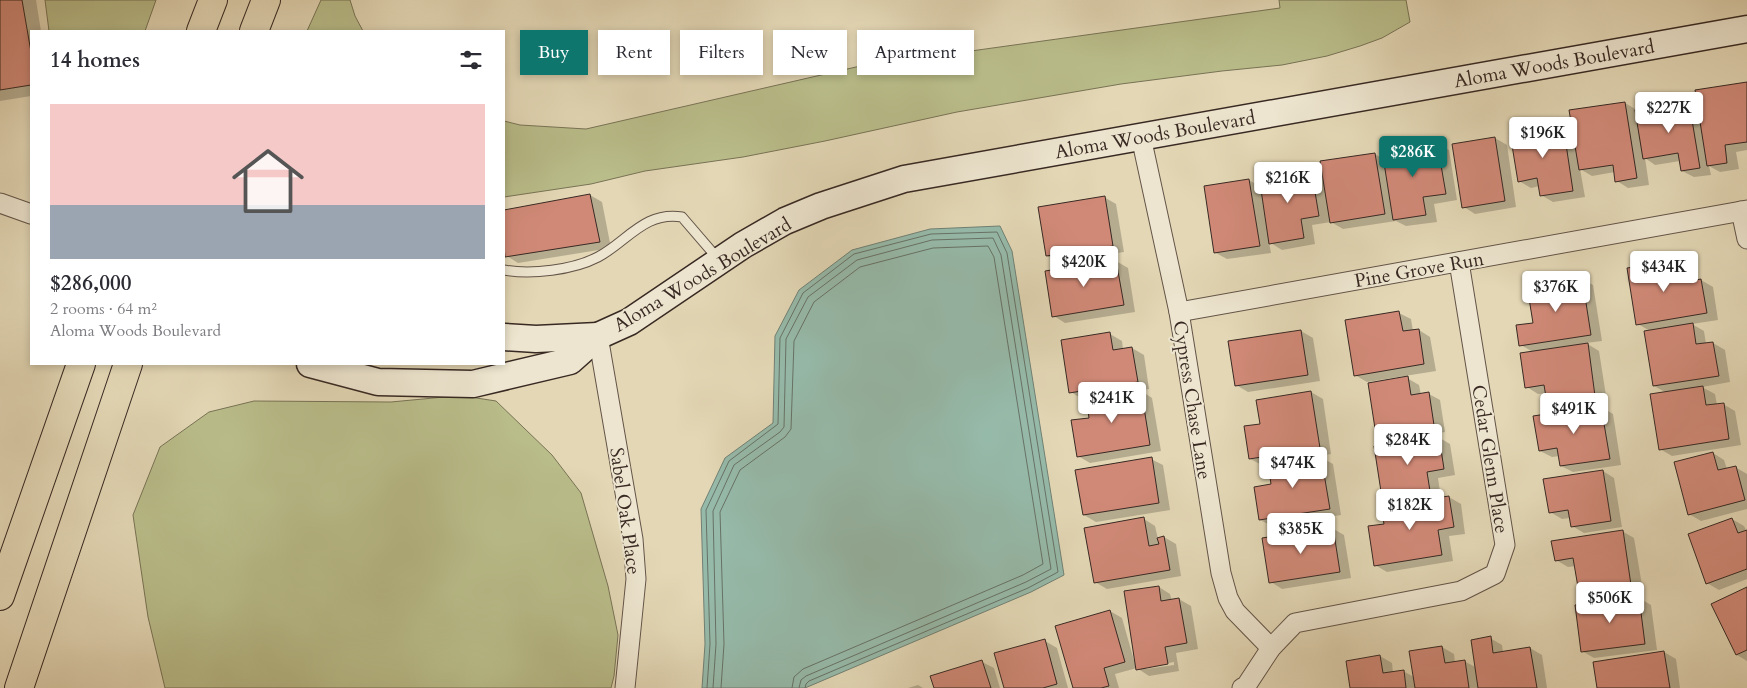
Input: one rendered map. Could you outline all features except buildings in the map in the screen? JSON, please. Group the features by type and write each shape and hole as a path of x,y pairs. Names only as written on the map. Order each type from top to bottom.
{"main road":[{"path":"201,30 213,0"},
{"path":"254,30 266,0"},
{"path":"0,596 82,365"},
{"path":"19,688 128,365"}],"street":[{"name":"Aloma Woods Boulevard","path":"314,365 378,382 473,384 570,361 598,336 629,322 743,244 785,221 821,206 904,180 1747,28"},
{"name":"Cypress Chase Lane","path":"1140,137 1179,312 1221,573 1228,598 1235,611 1271,648"},
{"path":"0,203 30,214"},
{"name":"Pine Grove Run","path":"1179,312 1744,211"},
{"path":"1744,211 1747,239"},
{"name":"Cedar Glenn Place","path":"1242,688 1246,686 1271,648 1295,622 1461,591 1495,574 1505,545 1459,262"},
{"name":"Aloma Woods Boulevard","path":"505,337 536,339 598,336"},
{"name":"Sabel Oak Place","path":"598,336 634,538 636,579 625,688"}],"lane":[{"path":"505,270 545,271 577,265 598,257 620,243 643,224 656,218 672,216 682,217 719,260"}],"green space":[{"path":"45,0 156,0 145,30 49,30"},
{"path":"321,0 350,0 355,16 362,30 307,30"},
{"path":"1279,0 1406,0 1410,22 1382,38 1360,46 1327,56 1282,65 1121,84 957,112 743,157 645,171 591,184 505,197 505,121 520,125 586,129 821,75 847,75 847,69 857,67 857,75 974,75 974,51 1280,8"},
{"path":"444,397 470,397 496,401 552,455 581,493 608,586 618,635 611,688 165,688 148,617 133,515 160,447 209,412 254,401 391,402"}],"water":[{"path":"1000,226 1012,251 1064,575 1031,592 805,688 702,688 705,644 701,509 725,458 773,423 775,336 799,290 852,250 930,229"}]}
